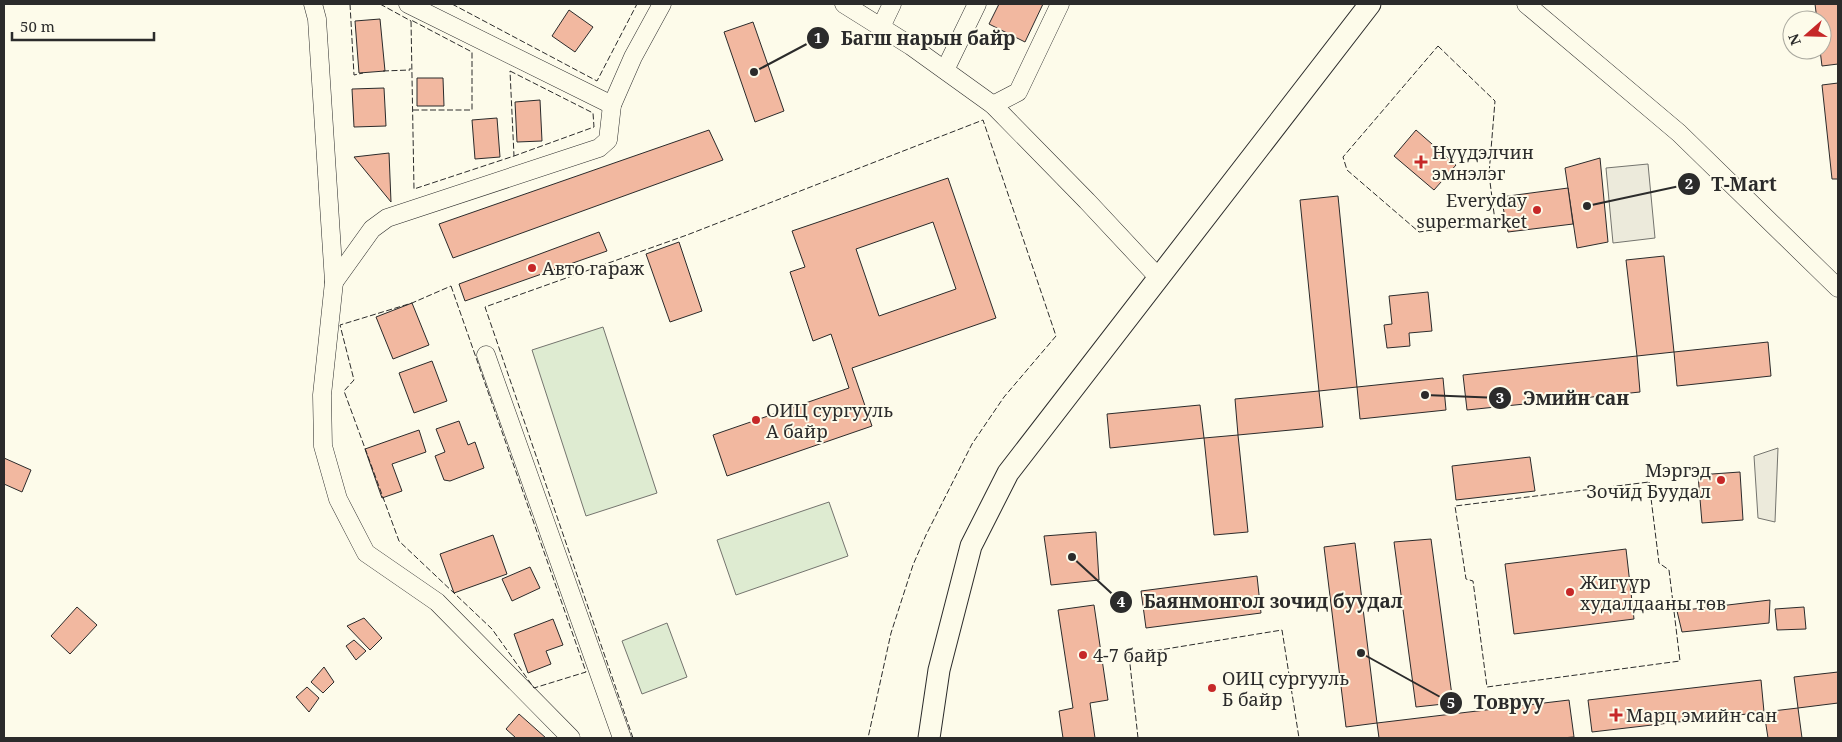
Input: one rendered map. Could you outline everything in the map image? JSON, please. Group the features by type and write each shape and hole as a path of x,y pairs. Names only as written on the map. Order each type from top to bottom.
{"street":[{"path":"313,4 317,19 334,282 322,395 322,446 338,499 366,553 436,602 571,738"},
{"path":"408,4 612,105"},
{"path":"334,282 372,229 387,218 599,148 608,140 612,105 633,57 662,4"},
{"path":"844,4 945,70 993,105 1158,277"},
{"path":"881,27 892,4"},
{"path":"945,70 977,4"},
{"path":"993,105 1018,92 1060,4"},
{"path":"929,738 939,670 971,546 1008,473 1370,4"},
{"path":"1526,4 1679,133 1838,288"},
{"path":"486,355 622,738"}],"green space":[{"path":"603,327 657,493 586,516 532,350"},
{"path":"829,502 848,556 736,595 717,540"},
{"path":"667,623 687,677 642,694 622,641"}],"shaded area":[{"path":"1648,164 1655,238 1613,243 1606,168"},
{"path":"1778,448 1775,522 1758,518 1754,456"}],"building":[{"path":"999,4 1043,4 1025,42 989,24"},
{"path":"1815,4 1838,4 1838,64 1822,66 1821,60 1832,60 1832,10 1816,10"},
{"path":"569,10 593,27 575,52 552,36"},
{"path":"380,19 385,71 359,73 355,21"},
{"path":"753,22 784,111 755,122 724,32"},
{"path":"417,78 443,78 444,106 417,106"},
{"path":"1838,83 1838,179 1832,179 1822,85"},
{"path":"384,88 386,126 354,127 352,89"},
{"path":"540,100 542,141 517,142 515,102"},
{"path":"497,118 500,157 475,159 472,120"},
{"path":"709,130 723,160 453,258 439,224"},
{"name":"Нүүдэлчин эмнэлэг","path":"1416,130 1456,165 1434,190 1394,156"},
{"path":"389,153 391,202 354,157"},
{"path":"1600,158 1608,242 1577,248 1565,168"},
{"name":"ОИЦ сургууль А байр","path":"948,178 996,318 852,368 872,426 727,476 713,435 849,388 831,334 813,341 790,272 805,267 792,231","holes":["933,222 956,289 879,316 856,249"]},
{"name":"Everyday supermarket","path":"1568,188 1573,224 1508,232 1501,197"},
{"path":"1338,196 1357,387 1319,391 1300,200"},
{"name":"Авто гараж","path":"599,232 607,251 465,301 459,284"},
{"path":"679,242 702,311 670,322 646,254"},
{"path":"1664,256 1674,352 1637,356 1626,260"},
{"path":"1428,292 1432,331 1409,333 1410,346 1387,348 1384,325 1392,324 1389,296"},
{"path":"412,303 429,345 393,359 376,317"},
{"path":"1768,342 1771,376 1677,386 1674,352"},
{"path":"1637,356 1640,392 1467,410 1463,375"},
{"path":"432,361 447,401 414,413 399,373"},
{"path":"1443,378 1446,410 1360,419 1357,387"},
{"path":"1319,391 1323,427 1238,435 1235,399"},
{"path":"1200,405 1204,438 1110,448 1107,414"},
{"path":"459,421 468,445 475,442 484,468 450,481 444,480 435,456 445,452 436,429"},
{"path":"419,430 426,452 392,464 402,491 382,498 365,449"},
{"path":"1238,435 1248,532 1214,535 1204,438"},
{"path":"1530,457 1535,491 1456,500 1452,466"},
{"path":"4,458 31,470 22,492 4,484"},
{"path":"1740,472 1743,520 1702,523 1698,475"},
{"path":"1096,532 1099,580 1051,585 1044,536"},
{"path":"493,535 507,574 454,593 440,554"},
{"path":"1431,539 1453,703 1416,707 1394,542"},
{"path":"1355,543 1377,723 1346,727 1324,547"},
{"name":"Жигүүр худалдааны төв","path":"1626,549 1634,619 1514,634 1505,564"},
{"path":"530,567 540,588 512,601 502,579"},
{"path":"1257,576 1261,613 1146,628 1141,591"},
{"path":"1770,600 1769,623 1682,632 1677,611"},
{"name":"4-7 байр","path":"1094,605 1108,700 1090,703 1095,738 1063,738 1059,711 1073,708 1058,610"},
{"path":"77,607 97,625 70,654 51,636"},
{"path":"1804,607 1806,629 1777,630 1775,609"},
{"path":"364,618 382,638 370,650 347,626"},
{"path":"553,619 563,645 546,651 551,664 528,673 514,634"},
{"path":"354,640 366,651 356,660 346,646"},
{"path":"324,667 334,682 323,693 311,682"},
{"path":"1838,672 1838,703 1798,708 1794,677"},
{"path":"1761,680 1764,712 1592,732 1588,700"},
{"path":"307,687 319,698 309,712 296,697"},
{"path":"1569,700 1574,737 1379,738 1377,723"},
{"path":"1798,708 1802,738 1768,738 1764,712"},
{"path":"519,714 546,738 516,738 506,729"}],"fence":[{"path":"350,4 354,75 363,73"},
{"path":"380,4 411,21"},
{"path":"452,4 597,81 637,4"},
{"path":"413,110 472,110 472,52 411,20 414,189 514,156 510,71"},
{"path":"1438,46 1495,101 1489,174 1495,221 1419,232 1347,170 1343,157 1438,46"},
{"path":"383,71 410,70 410,68"},
{"path":"510,71 593,113 594,127 514,156"},
{"path":"633,738 485,307 687,235 983,120 1056,336 1004,397 972,444 926,535 913,565 891,633 868,738"},
{"path":"451,286 586,672 534,688 492,629 399,541 344,391 354,380 340,325 412,303 451,286"},
{"path":"1649,482 1659,563 1669,570 1680,661 1487,687 1473,581 1466,579 1455,506 1649,482"},
{"path":"1138,738 1129,655 1282,630 1299,738"}],"place":[{"name":"Багш нарын байр","path":"754,72"},
{"name":"Нүүдэлчин эмнэлэг","path":"1421,162"},
{"name":"T-Mart","path":"1587,206"},
{"name":"Everyday supermarket","path":"1537,210"},
{"name":"Авто гараж","path":"532,268"},
{"name":"Эмийн сан","path":"1425,395"},
{"name":"ОИЦ сургууль А байр","path":"756,420"},
{"name":"Мэргэд Зочид Буудал","path":"1721,480"},
{"name":"Баянмонгол зочид буудал","path":"1072,557"},
{"name":"Жигүүр худалдааны төв","path":"1570,592"},
{"name":"Товруу","path":"1361,653"},
{"name":"4-7 байр","path":"1083,655"},
{"name":"ОИЦ сургууль Б байр","path":"1212,688"},
{"name":"Марц эмийн сан","path":"1616,715"}]}
